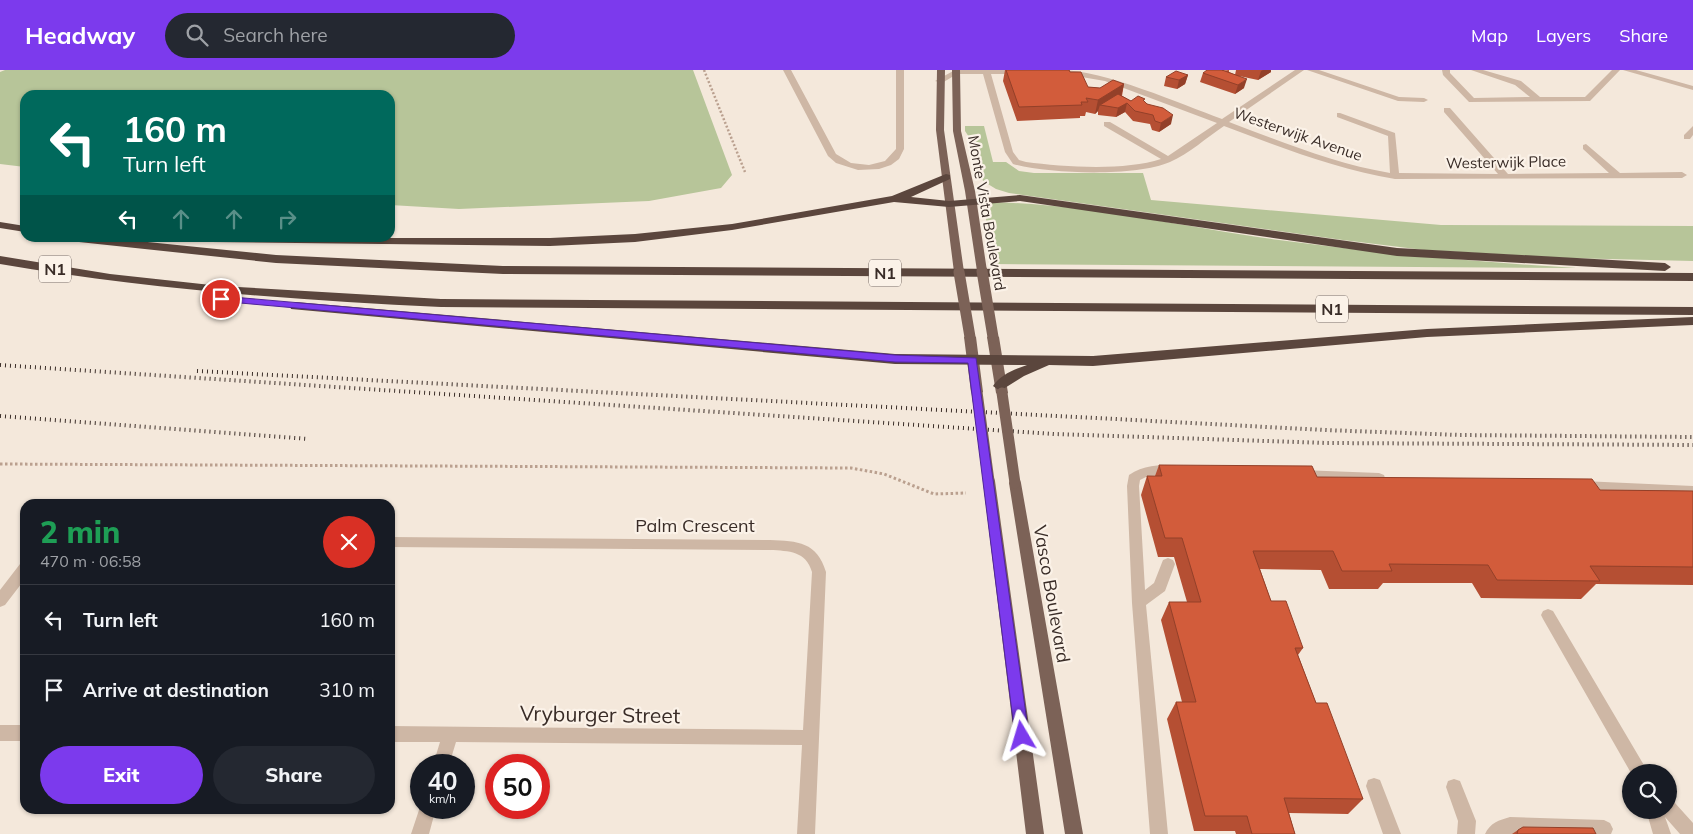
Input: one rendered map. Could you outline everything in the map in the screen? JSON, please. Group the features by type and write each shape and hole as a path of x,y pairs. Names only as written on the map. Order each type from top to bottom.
{"highway":[{"path":"395,241 550,242 626,238 732,228 894,199 913,193 946,177"},
{"path":"894,199 949,204 972,203 996,198 1020,198 1423,254 1693,268"},
{"path":"0,217 20,219"},
{"path":"0,225 20,228"},
{"name":"N1","path":"115,242 257,258 368,266 489,270 1693,277"},
{"name":"N1","path":"0,260 111,278 295,295 470,303 1693,311"},
{"path":"111,278 175,292 230,300 895,359 1093,361 1426,333 1693,321"},
{"path":"1001,389 1019,373 1052,361"}],"main road":[{"name":"Monte Vista Boulevard","path":"941,70 939,81 940,130 972,360"},
{"name":"Monte Vista Boulevard","path":"956,71 957,132 972,203 997,359"},
{"name":"Vasco Boulevard","path":"997,359 1015,483 1074,834"},
{"path":"972,360 1035,834"}],"street":[{"path":"787,70 832,156 838,163 863,168 884,164 898,155 900,149 900,70"},
{"path":"1102,77 1114,70"},
{"path":"1107,124 1168,160 1300,70"},
{"path":"1311,70 1398,98 1424,100"},
{"path":"1446,70 1446,73 1472,100 1587,99 1616,70"},
{"path":"1475,70 1518,83 1539,100"},
{"path":"1627,70 1693,88"},
{"path":"939,81 956,71 1027,72"},
{"name":"Monte Vista Boulevard","path":"986,71 1013,159 1016,162 1029,166 1131,167 1148,166 1168,160"},
{"name":"Westerwijk Avenue","path":"1053,72 1102,77 1304,153 1351,168 1395,176"},
{"path":"1447,110 1504,175"},
{"path":"1340,115 1392,135 1395,176"},
{"path":"1687,137 1693,128"},
{"name":"Westerwijk Place","path":"1586,146 1617,175"},
{"name":"Westerwijk Place","path":"1395,176 1682,175"},
{"path":"1159,834 1139,603 1134,478 1154,469 1193,471"},
{"path":"1283,474 1393,479"},
{"path":"1563,486 1693,491"},
{"name":"Palm Crescent","path":"395,542 770,544 792,546 806,551 816,561 819,572 806,834"},
{"path":"1139,603 1160,587 1168,564"},
{"path":"0,602 20,575"},
{"path":"1548,615 1635,764"},
{"path":"0,733 20,733"},
{"name":"Vryburger Street","path":"395,734 810,738"},
{"path":"444,754 450,734"},
{"path":"1374,786 1392,834"},
{"path":"1454,787 1467,821 1466,834"},
{"path":"1677,818 1691,834"},
{"path":"420,834 425,819"},
{"path":"1657,819 1662,834"},
{"path":"1494,834 1501,828 1510,826 1604,829"}],"path":[{"path":"704,70 745,172"},
{"path":"0,464 851,468 873,471 934,494 966,492"}],"green space":[{"path":"5,70 693,70 732,175 721,188 649,201 459,209 395,205 395,90 20,90 20,166 0,164 0,72"},
{"path":"965,126 984,126 993,162 1006,162 1019,171 1034,173 1143,173 1151,200 1441,225 1693,226 1693,261 1566,258 1424,250 1009,193 996,189 983,181 975,146 965,131"},
{"path":"990,202 1099,211 1243,235 1353,249 1577,268 993,264 984,206"}],"building":[{"path":"1006,70 1069,70 1070,72 1081,72 1088,87 1100,88 1113,80 1124,84 1098,100 1086,98 1088,102 1081,102 1082,105 1019,107"},
{"path":"1207,70 1222,70 1247,79 1238,85 1203,73"},
{"path":"1176,71 1188,75 1179,80 1166,77"},
{"path":"1118,94 1131,101 1138,96 1145,99 1143,100 1147,104 1163,108 1173,115 1161,123 1155,121 1153,115 1135,111 1127,103 1118,108 1100,105"},
{"path":"1159,465 1312,466 1317,477 1592,479 1600,490 1693,491 1693,567 1590,566 1600,581 1497,580 1488,565 1389,564 1392,571 1342,571 1333,551 1253,551 1271,601 1286,601 1303,648 1295,648 1316,703 1327,703 1363,799 1284,798 1295,834 1252,834 1247,816 1205,816 1176,702 1196,702 1169,602 1201,602 1182,538 1165,538 1147,476 1162,476"},
{"path":"1523,827 1593,828 1596,834 1517,834 1518,830"}],"railway":[{"path":"0,365 1054,434 1327,443 1693,445"},
{"path":"197,371 1325,430 1460,435 1693,437"},
{"path":"0,416 309,439"}],"route":[{"path":"221,299 789,348 895,359 972,360 1022,736"}]}
